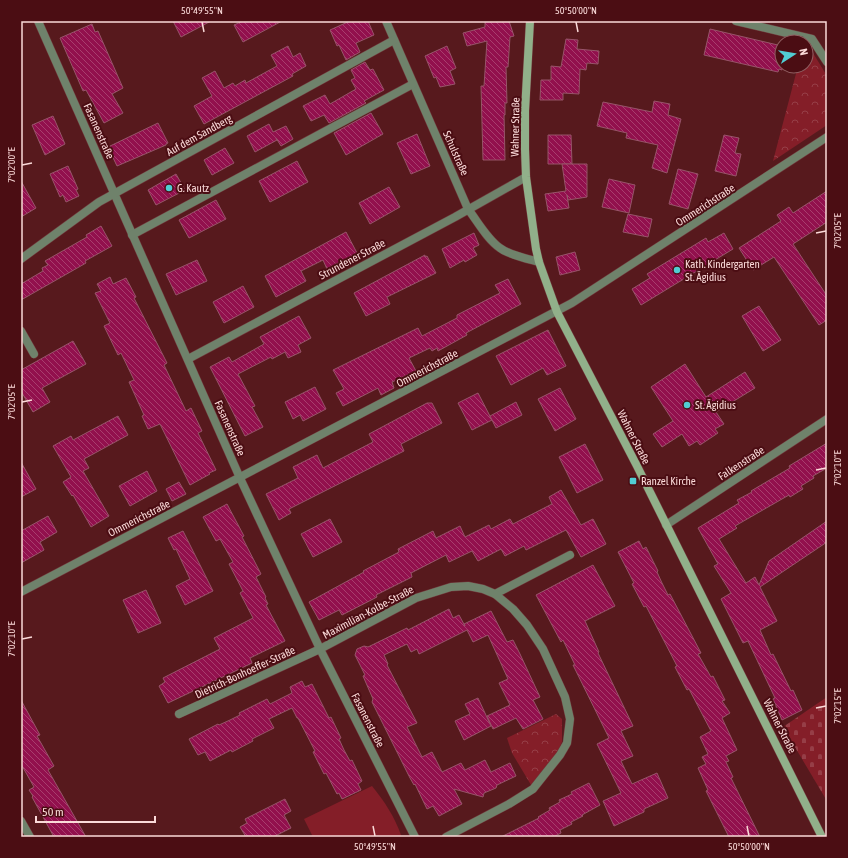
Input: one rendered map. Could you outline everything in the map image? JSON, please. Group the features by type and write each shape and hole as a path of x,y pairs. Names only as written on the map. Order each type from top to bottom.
{"street":[{"name":"Fasanenstraße","path":"38,21 240,478 320,649 415,837"},
{"name":"Schulstraße","path":"386,21 468,209 485,233 501,249 539,262"},
{"name":"Wahner Straße","path":"530,21 525,111 526,177 539,262 557,312 666,525 822,837"},
{"path":"740,22 812,39 827,62"},
{"name":"Auf dem Sandberg","path":"21,259 99,202 394,40"},
{"path":"132,235 413,84"},
{"name":"Ommerichstraße","path":"21,592 557,312 608,281 827,138"},
{"name":"Strundener Straße","path":"188,359 526,177"},
{"path":"21,331 34,354"},
{"name":"Falkenstraße","path":"666,525 827,419"},
{"path":"495,594 570,555"},
{"name":"Maximilian-Kolbe-Straße","path":"320,649 416,598 451,587 468,586 483,589 495,594 513,609 527,625 543,649 564,697 570,719 567,743 560,755 533,789 509,804 446,837"},
{"name":"Dietrich-Bonhoeffer-Straße","path":"179,714 320,649"},
{"path":"21,821 30,837"}],"green space":[{"path":"814,55 827,76 827,125 773,161 796,74 814,74"},
{"path":"827,697 827,801 783,727"},
{"path":"556,714 562,719 562,742 556,755 531,785 512,753 507,738"},
{"path":"372,786 392,815 401,837 313,837 304,819"}],"building":[{"path":"173,21 211,21 181,37"},
{"path":"243,21 282,21 243,42 234,25"},
{"path":"350,21 368,21 374,35 356,43 360,52 346,60 339,45 337,46 330,30"},
{"path":"485,21 509,21 514,36 510,37 508,67 506,67 507,103 505,103 504,115 505,160 483,160 481,86 484,86 487,41 467,46 463,33 485,27"},
{"path":"92,24 95,32 98,31 123,88 112,94 123,113 104,123 86,90 83,91 60,38"},
{"path":"710,29 774,44 774,71 704,55"},
{"path":"566,39 578,40 577,49 599,51 598,64 587,63 586,70 580,69 579,94 563,93 563,100 540,100 541,80 551,80 551,66 561,67"},
{"path":"288,46 293,57 300,53 306,66 292,74 293,76 204,124 194,106 212,96 202,78 215,71 224,88 233,83 235,86 245,80 246,83 277,66 271,55"},
{"path":"447,46 456,68 450,71 455,84 440,87 436,77 434,78 425,56"},
{"path":"365,62 370,70 373,69 384,90 364,101 366,103 329,123 324,115 311,121 303,106 325,95 330,104 356,89 351,80 355,78 351,70"},
{"path":"654,101 670,104 668,115 681,119 667,173 652,168 658,145 626,138 627,133 597,126 603,102 652,112"},
{"path":"371,113 383,134 346,155 334,133"},
{"path":"53,116 65,144 45,155 32,125"},
{"path":"158,123 168,143 117,166 108,147"},
{"path":"269,124 273,132 286,126 293,139 281,146 276,138 277,140 255,152 247,136"},
{"path":"417,134 430,166 411,174 397,143"},
{"path":"548,135 571,135 572,164 548,164"},
{"path":"724,135 739,138 735,153 741,154 736,176 715,171"},
{"path":"225,148 234,163 212,175 204,160"},
{"path":"297,161 308,182 270,202 259,181"},
{"path":"562,164 587,164 587,197 568,200 567,195 569,208 548,211 545,194 566,191"},
{"path":"68,166 78,189 76,190 79,196 66,202 63,195 60,197 50,174"},
{"path":"678,169 698,174 688,209 669,204"},
{"name":"G. Kautz","path":"176,174 185,190 156,205 148,190"},
{"path":"609,179 635,185 629,213 602,207"},
{"path":"21,181 36,208 21,217"},
{"path":"389,187 400,207 370,224 359,203"},
{"path":"827,191 827,222 793,244 827,296 827,320 819,325 774,257 753,270 739,248 781,221 777,215 789,207 793,213"},
{"path":"216,200 226,219 189,238 179,220"},
{"path":"628,214 652,219 648,237 623,232"},
{"path":"101,226 112,246 85,261 86,263 21,300 21,284 43,271 42,268 48,265 45,261 87,237 86,235"},
{"path":"346,232 357,253 327,269 323,260 301,271 306,281 276,297 265,276"},
{"path":"474,233 479,245 473,248 477,255 450,268 442,249"},
{"name":"Kath. Kindergarten St. Ägidius","path":"724,233 733,249 641,305 632,289 650,278 647,274 706,238 708,242"},
{"path":"575,252 580,270 560,275 556,257"},
{"path":"425,255 436,273 387,297 390,304 366,316 354,293"},
{"path":"197,260 207,281 176,295 166,274"},
{"path":"110,277 113,284 126,278 136,297 134,298 167,363 164,365 186,411 191,408 202,431 198,433 216,470 190,485 160,424 148,429 142,416 144,415 129,382 134,380 121,353 118,355 104,326 110,323 95,293 101,291 97,284"},
{"path":"508,279 521,304 466,333 467,335 438,351 437,348 432,351 430,348 409,358 416,371 392,382 394,388 381,395 378,388 343,406 336,393 344,389 333,370 418,328 422,336 457,318 457,315 500,293 495,285"},
{"path":"243,286 254,307 224,323 213,302"},
{"path":"759,306 781,340 763,351 742,316"},
{"path":"299,316 311,338 298,345 301,352 288,358 285,352 272,359 271,357 238,374 255,406 252,407 263,427 245,436 210,367 229,357 232,362 264,344 260,337"},
{"path":"548,330 566,366 547,375 543,368 511,385 496,356"},
{"path":"73,341 86,364 42,388 50,402 33,412 21,391 21,370"},
{"name":"St. Ägidius","path":"685,364 706,397 745,372 755,388 716,412 724,424 715,429 718,433 700,445 697,441 689,446 682,434 662,447 653,434 673,421 651,387"},
{"path":"315,387 326,409 303,421 300,415 293,419 285,402"},
{"path":"560,388 576,419 555,431 538,399"},
{"path":"478,393 492,420 472,430 458,403"},
{"path":"516,402 522,415 496,428 490,416"},
{"path":"427,403 432,403 442,423 401,444 404,451 289,509 291,513 279,520 266,494 298,478 293,467 317,455 323,468 373,442 369,434"},
{"path":"118,416 128,435 84,459 89,468 83,471 109,516 91,527 73,495 72,496 63,482 71,477 53,446 71,436 73,440"},
{"path":"827,443 827,468 813,476 814,478 801,486 803,489 790,497 789,495 735,526 737,528 719,539 746,583 755,577 759,585 769,561 827,521 827,542 760,587 777,621 760,630 771,655 773,654 791,691 793,690 802,710 782,720 773,699 775,698 748,641 743,643 721,599 731,593 714,566 718,564 698,528 739,503 737,500 790,468 789,466"},
{"path":"585,444 603,480 577,493 559,457"},
{"path":"21,462 36,489 21,497"},
{"path":"147,471 157,491 130,506 119,486"},
{"path":"179,482 186,494 172,501 166,489"},
{"path":"561,490 581,525 593,519 606,544 581,557 566,530 526,550 524,546 505,556 501,549 478,561 472,551 449,562 446,555 411,573 412,577 376,595 377,597 342,615 339,610 319,620 309,602 399,552 398,549 433,531 436,538 460,526 465,537 489,525 491,529 510,519 513,524 552,504 549,497"},
{"path":"227,504 244,536 242,537 261,574 256,577 266,597 265,598 268,604 266,605 285,641 250,658 252,663 168,703 159,686 165,682 163,678 220,649 214,638 253,618 240,593 243,591 229,564 233,562 220,539 216,541 203,517"},
{"path":"48,516 57,532 40,542 44,550 21,563 21,531"},
{"path":"330,519 342,542 313,557 301,534"},
{"path":"183,531 213,591 185,605 176,586 190,579 176,549 174,550 168,538"},
{"path":"639,541 643,549 646,547 668,595 670,594 701,653 698,654 711,677 713,676 725,700 722,701 730,713 722,718 737,750 726,756 729,761 726,762 733,777 731,778 760,837 729,837 706,791 708,790 698,768 706,764 702,757 708,754 700,737 711,731 689,689 687,690 675,667 677,666 646,606 644,607 632,584 634,583 618,552"},
{"path":"593,565 615,606 585,621 599,652 598,653 633,726 621,731 633,756 621,761 632,784 657,773 668,798 644,809 644,812 614,826 603,801 621,793 597,744 609,738 573,665 575,665 563,640 561,642 536,595"},
{"path":"146,590 161,623 138,633 123,600"},
{"path":"449,609 453,618 459,615 465,626 464,624 491,611 507,642 513,640 520,654 540,697 533,700 543,719 523,729 516,718 493,729 487,716 510,705 499,683 508,679 488,635 473,642 467,630 419,654 417,649 411,652 407,644 384,655 388,664 387,665 417,723 407,727 422,757 432,752 442,772 461,763 465,770 485,760 491,772 510,763 516,776 497,785 496,788 484,793 483,797 454,789 462,804 439,816 433,806 427,809 415,784 414,785 410,778 372,702 373,699 363,676 365,675 355,655 357,649 364,646 368,647 407,628 408,630"},
{"path":"302,681 305,687 312,684 329,718 331,717 341,738 339,739 344,750 350,761 352,760 362,781 358,784 361,790 342,799 339,793 337,794 326,773 324,774 313,752 315,751 292,708 269,719 274,728 252,739 253,741 232,752 231,750 210,761 205,752 198,755 189,739 218,724 219,725 240,715 239,713 267,699 270,704 292,693 290,687"},
{"path":"478,698 491,726 464,740 455,721 470,714 465,704"},
{"path":"21,700 40,735 37,736 54,766 48,770 86,837 54,837 32,797 33,796 29,790 34,787 21,764"},
{"path":"589,783 600,805 571,822 572,824 560,830 561,833 553,837 501,837 539,818 538,817 550,810 549,808 560,802 559,800"},
{"path":"285,799 291,811 284,815 291,828 273,837 246,837 240,827 247,823 245,819"}],"place":[{"name":"G. Kautz","path":"169,188"},
{"name":"Kath. Kindergarten St. Ägidius","path":"677,270"},
{"name":"St. Ägidius","path":"687,405"},
{"name":"Ranzel Kirche","path":"633,481"}]}
